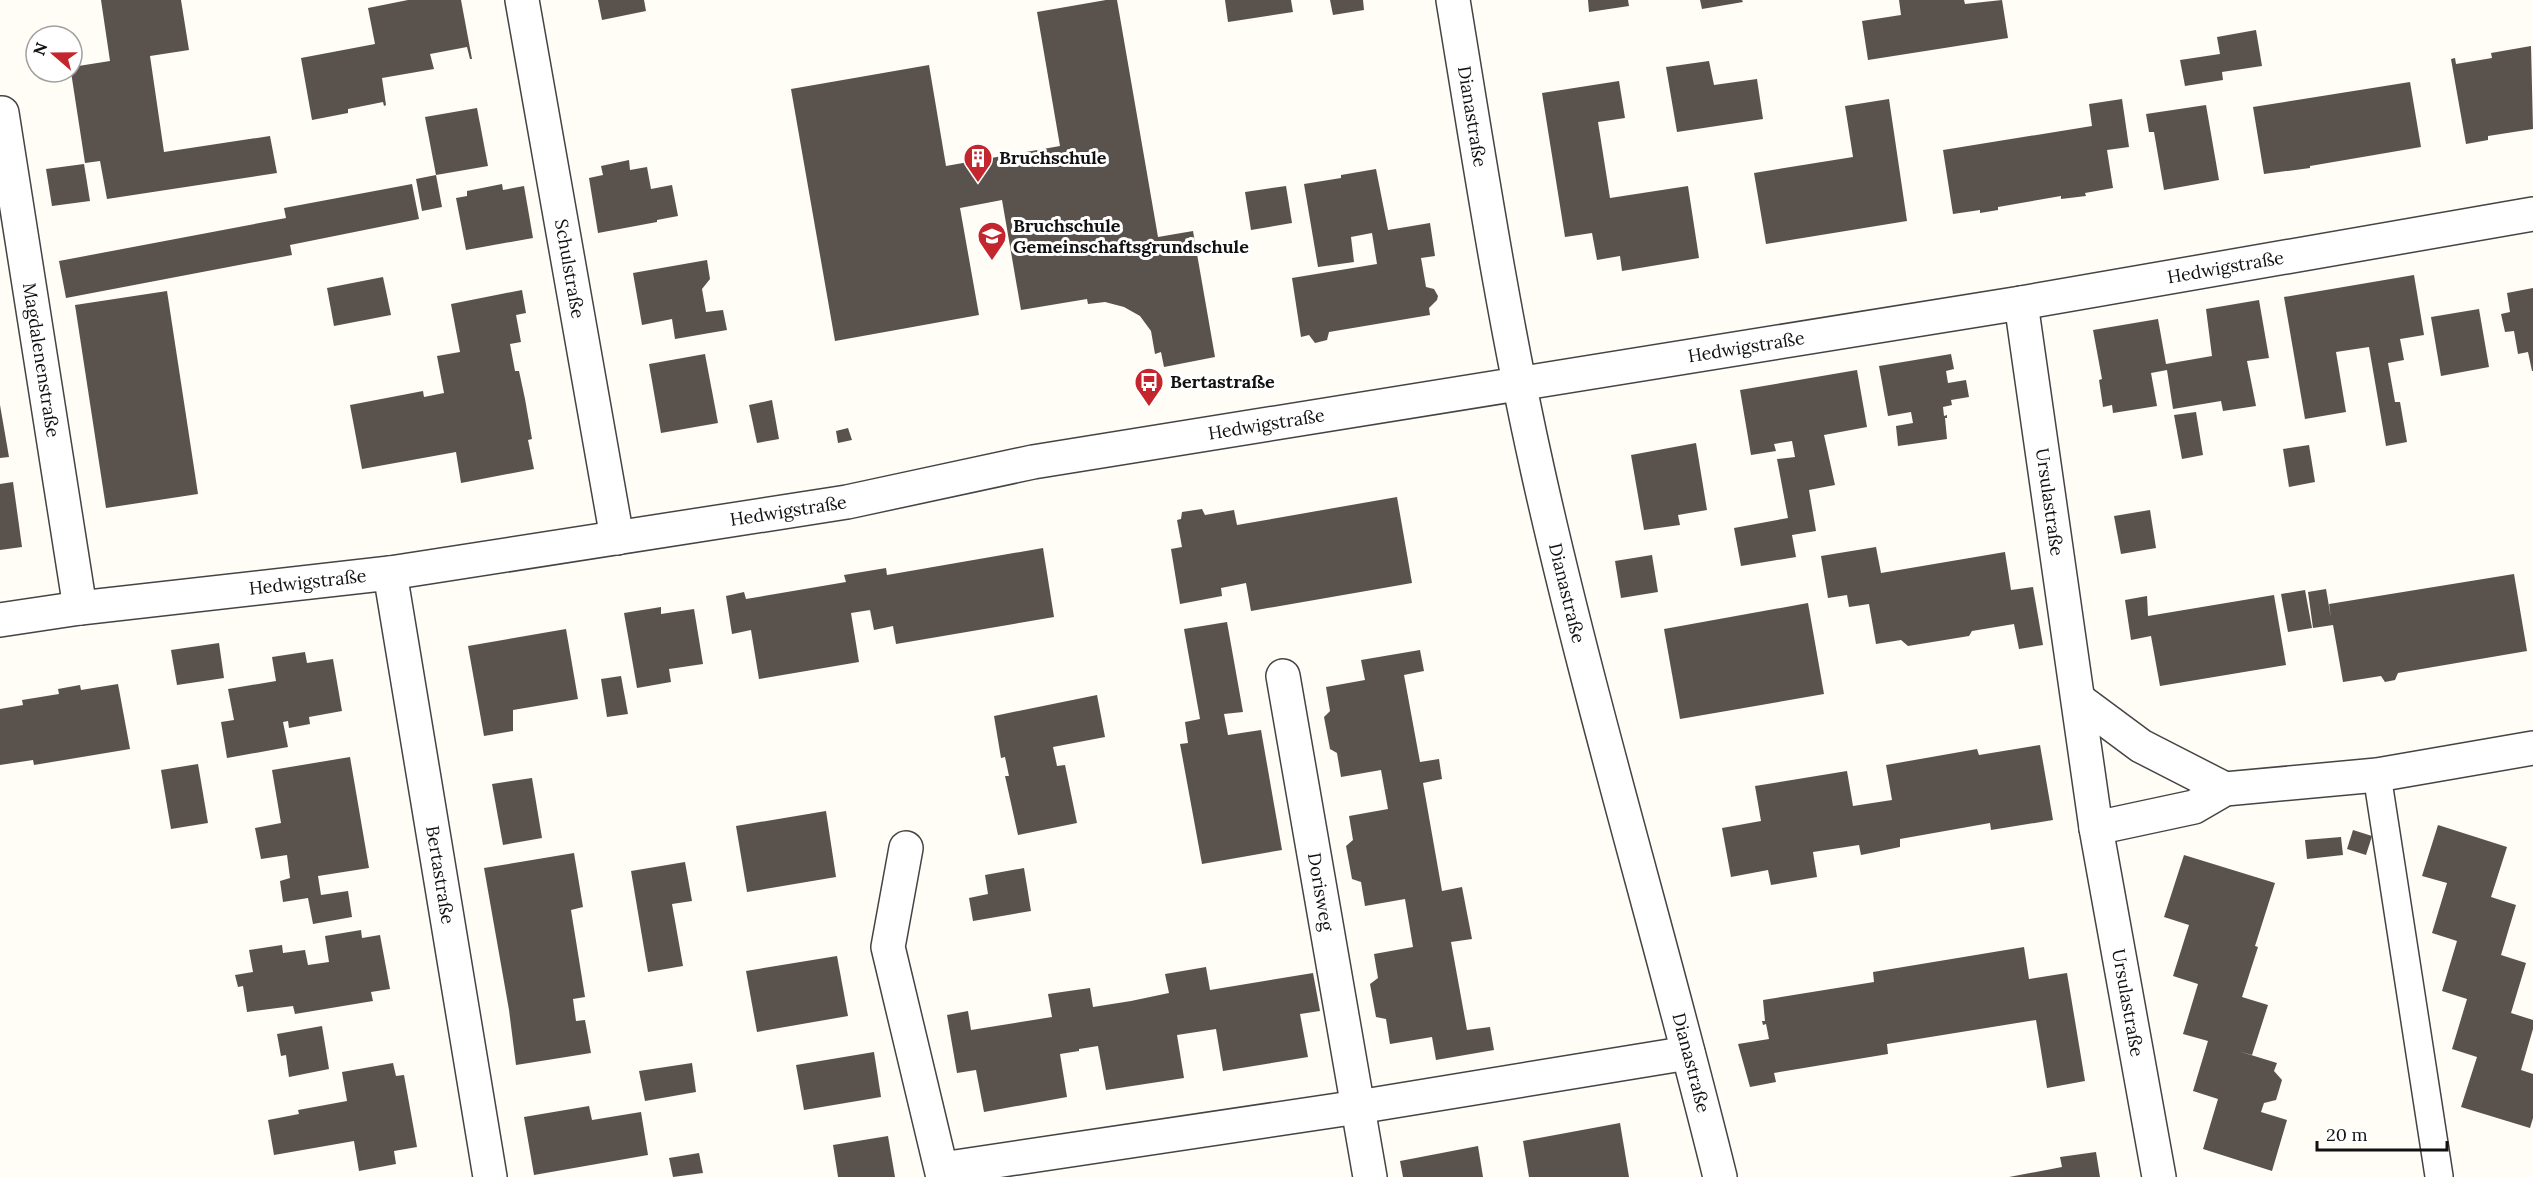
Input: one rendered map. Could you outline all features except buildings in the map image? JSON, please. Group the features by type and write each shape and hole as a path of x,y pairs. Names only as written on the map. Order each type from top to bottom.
{"street":[{"name":"Schulstraße","path":"522,0 617,538"},
{"name":"Dianastraße","path":"1453,0 1500,280 1538,472 1595,706 1720,1177"},
{"name":"Magdalenenstraße","path":"1,105 80,608"},
{"name":"Hedwigstraße","path":"0,620 80,608 390,573 847,502 1033,462 2021,303 2533,214"},
{"name":"Ursulastraße","path":"2021,303 2096,828 2159,1177"},
{"name":"Bertastraße","path":"390,573 490,1177"},
{"name":"Dorisweg","path":"1283,676 1370,1177"},
{"path":"2079,700 2141,746 2225,789"},
{"path":"2096,828 2194,807 2225,789 2377,775 2533,748"},
{"path":"906,848 888,947 943,1173 1688,1053"}],"lane":[{"path":"2377,775 2439,1176"}],"place":[{"name":"Bruchschule","path":"978,184"},
{"name":"Bruchschule Gemeinschaftsgrundschule","path":"992,262"},
{"name":"Bertastraße","path":"1149,408"}]}
